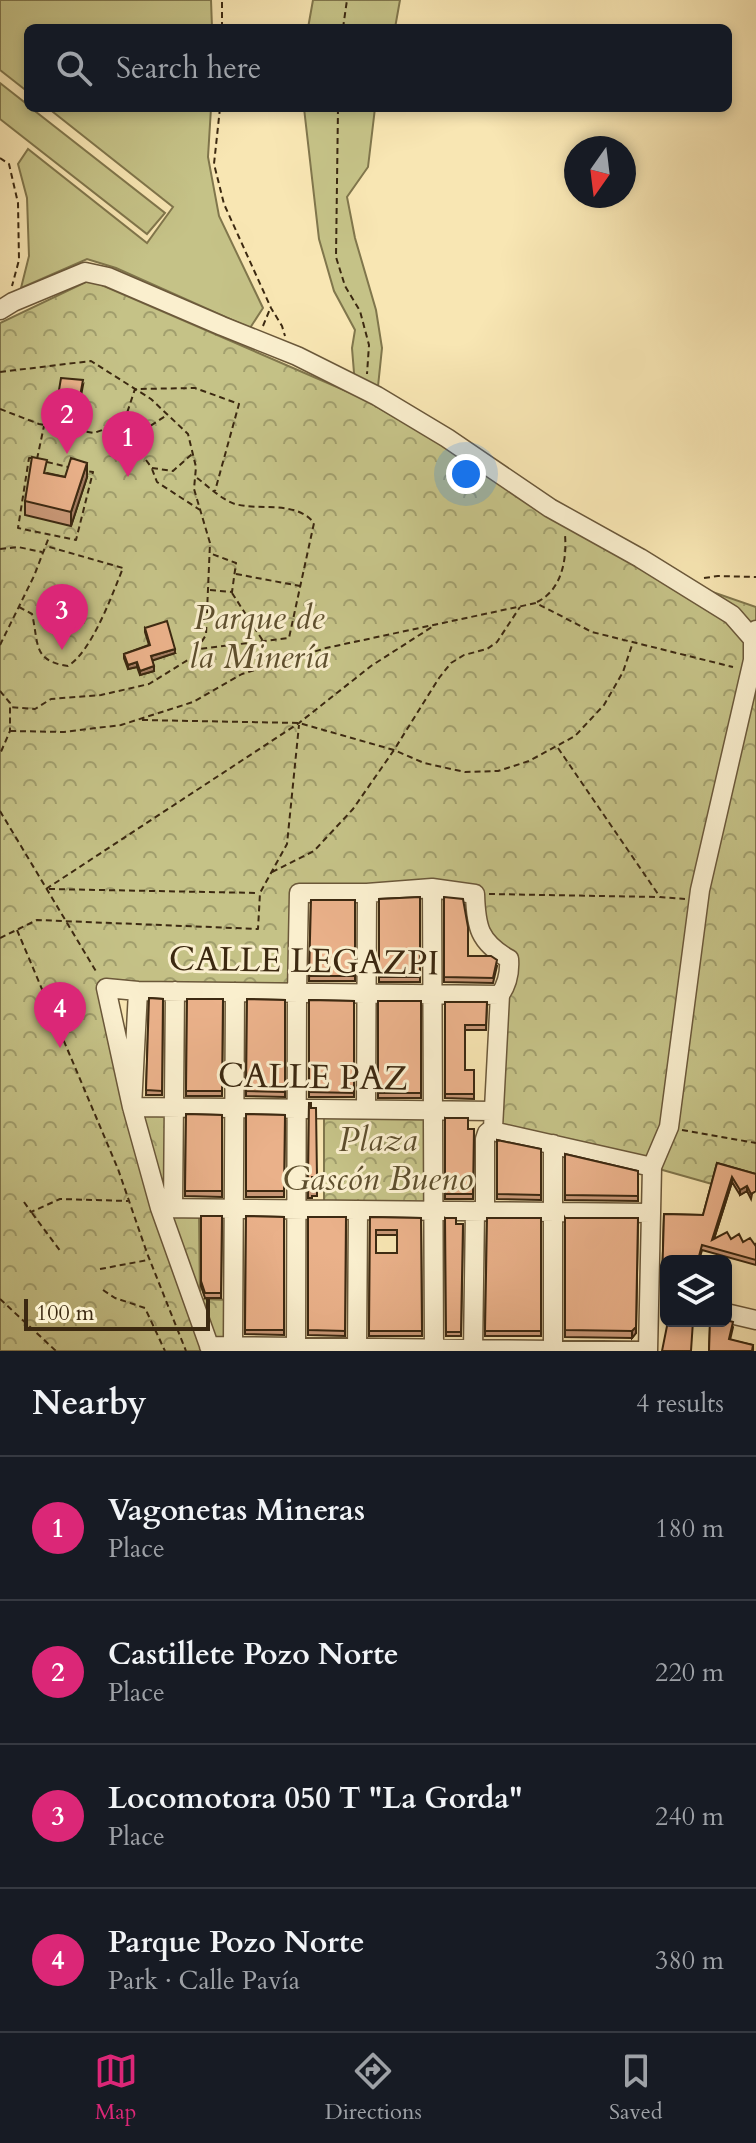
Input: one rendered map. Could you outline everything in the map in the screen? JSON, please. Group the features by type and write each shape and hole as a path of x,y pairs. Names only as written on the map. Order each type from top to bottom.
{"street":[{"path":"3,308 85,272 108,277 289,352 367,391 447,438 560,513 732,615 754,634 751,671 698,900 669,1127 652,1167 651,1213 658,1295 648,1351 233,1346 210,1349 132,1107 106,988"},
{"path":"432,888 434,1350"},
{"path":"296,1349 299,893 367,893 432,888 475,894 479,931 488,944 509,959 510,971 500,995 495,1124 485,1139 473,1350"},
{"path":"366,1109 367,893"},
{"name":"CALLE LEGAZPI","path":"106,988 138,991 500,995"},
{"path":"132,1107 138,991"},
{"path":"166,1208 174,1108 175,991"},
{"path":"233,1346 235,992"},
{"name":"CALLE PAZ","path":"132,1107 432,1110 495,1124 553,1144 652,1167"},
{"path":"553,1144 553,1350"},
{"path":"166,1208 651,1213"},
{"path":"357,1349 358,1210"},
{"path":"732,1314 756,1320"}],"path":[{"path":"222,0 222,24"},
{"path":"344,24 347,0"},
{"path":"220,112 214,164 224,204 282,326 289,352"},
{"path":"338,112 336,257 345,286 360,311 369,345 367,391"},
{"path":"0,158 9,164 18,203 19,260 3,308"},
{"path":"257,340 271,308"},
{"path":"0,372 91,361 151,399 188,434 196,467 194,489 210,543 206,635 191,658 149,684 101,695 51,699 35,709 10,707"},
{"path":"135,389 195,388 239,404 215,491"},
{"path":"124,422 135,389"},
{"path":"0,409 44,425 94,433 124,422"},
{"path":"141,432 167,415"},
{"path":"124,422 141,432"},
{"path":"36,460 44,425"},
{"path":"141,432 140,452 152,468 157,482 200,510"},
{"path":"152,468 173,471 192,454"},
{"path":"29,458 36,460 93,472 76,540 18,528 29,458"},
{"path":"197,478 233,504 284,508 309,516 314,523 289,638 197,650"},
{"path":"10,731 64,732 121,725 193,702 242,674 326,648 536,603 552,590 563,566 566,538 560,513"},
{"path":"0,645 50,535"},
{"path":"19,607 32,614 40,653 53,664 68,666 77,660 101,619 123,568 46,546"},
{"path":"0,549 18,547 43,552"},
{"path":"210,553 236,563 232,592 263,641"},
{"path":"234,574 300,586"},
{"path":"685,585 718,576 756,577"},
{"path":"208,590 232,592"},
{"path":"536,603 592,632 751,671"},
{"path":"272,872 314,851 353,809 451,663 497,642 521,606"},
{"path":"46,889 299,723 371,666 440,623"},
{"path":"137,720 299,723 394,750 424,763 465,772 498,771 557,747 575,736 604,705 623,672 632,643"},
{"path":"0,691 10,703 10,731 0,754"},
{"path":"0,938 37,920 258,929 260,893 287,844 299,723"},
{"path":"557,747 660,897"},
{"path":"0,811 106,988"},
{"path":"46,889 260,893"},
{"path":"475,894 698,900"},
{"path":"17,930 118,1169 149,1260 186,1351"},
{"path":"669,1127 756,1143"},
{"path":"31,1212 60,1199 129,1201"},
{"path":"24,1202 61,1252"},
{"path":"100,1269 149,1260"},
{"path":"103,1290 115,1298 145,1308 165,1351"},
{"path":"0,1299 56,1351"}],"green space":[{"path":"0,0 211,0 212,24 24,24 24,89 0,70"},
{"path":"313,0 400,0 396,24 309,24"},
{"path":"0,83 24,102 24,112 36,112 165,213 147,234 0,119"},
{"path":"53,112 211,112 208,157 219,216 263,308 250,328 116,268 87,259 21,288 29,256 27,198 18,164 28,149 147,243 173,207"},
{"path":"304,112 375,112 368,167 347,197 355,238 376,310 382,348 377,396 355,385 352,348 355,330 334,291 319,239"},
{"name":"Parque de la Minería","path":"90,280 360,397 672,578 756,607 756,1179 717,1168 712,1184 652,1167 497,1132 505,988 499,953 475,894 300,893 297,993 107,988 132,1107 174,1108 173,1208 199,1209 200,1299 233,1300 233,1346 211,1351 0,1351 0,323"},
{"name":"Plaza Gascón Bueno","path":"324,1109 432,1110 433,1211 324,1210"}],"building":[{"path":"61,378 83,380 76,418 55,414"},
{"path":"32,457 47,460 44,473 65,477 71,458 87,463 71,512 25,501"},
{"path":"167,621 175,649 151,656 154,666 140,671 137,662 128,665 124,654 150,645 145,628"},
{"path":"420,897 420,977 379,977 379,899"},
{"path":"444,897 463,899 468,927 468,956 491,956 497,960 493,978 444,977"},
{"path":"311,900 355,900 355,976 309,976"},
{"path":"149,998 163,999 162,1091 146,1090"},
{"path":"187,999 223,999 222,1091 186,1091"},
{"path":"247,999 285,1000 285,1092 246,1091"},
{"path":"309,1000 354,1001 354,1093 309,1092"},
{"path":"378,1001 421,1001 421,1093 378,1093"},
{"path":"445,1002 487,1002 486,1025 465,1025 465,1070 474,1070 474,1094 445,1094"},
{"path":"309,1103 311,1108 316,1108 317,1177 312,1179 308,1179"},
{"path":"186,1114 222,1115 222,1191 185,1191"},
{"path":"246,1114 285,1115 284,1191 246,1191"},
{"path":"445,1118 468,1118 468,1129 474,1129 473,1194 445,1194"},
{"path":"497,1140 541,1149 541,1195 497,1194"},
{"path":"565,1154 638,1171 638,1196 565,1195"},
{"path":"717,1163 756,1174 756,1191 751,1194 747,1186 740,1190 732,1177 712,1240 727,1232 731,1239 739,1234 743,1242 750,1238 756,1244 756,1260 702,1245 699,1255 663,1255 664,1214 703,1215"},
{"path":"201,1216 222,1216 221,1293 205,1293 201,1281"},
{"path":"246,1216 284,1217 284,1330 245,1330"},
{"path":"308,1217 346,1217 345,1331 308,1330"},
{"path":"370,1217 421,1218 422,1331 369,1331","holes":["376,1230 397,1230 397,1253 376,1253"]},
{"path":"445,1218 456,1218 456,1224 463,1224 461,1332 446,1332"},
{"path":"487,1218 541,1218 541,1331 485,1331"},
{"path":"565,1218 638,1218 636,1327 632,1331 565,1330"},
{"path":"667,1327 693,1327 691,1351 662,1351"},
{"path":"710,1327 732,1327 729,1339 753,1345 752,1351 709,1351"}],"place":[{"name":"Castillete Pozo Norte","path":"67,454"},
{"name":"Vagonetas Mineras","path":"128,477"},
{"name":"Locomotora 050 T \"La Gorda\"","path":"62,650"},
{"name":"Parque Pozo Norte","path":"60,1048"}]}
